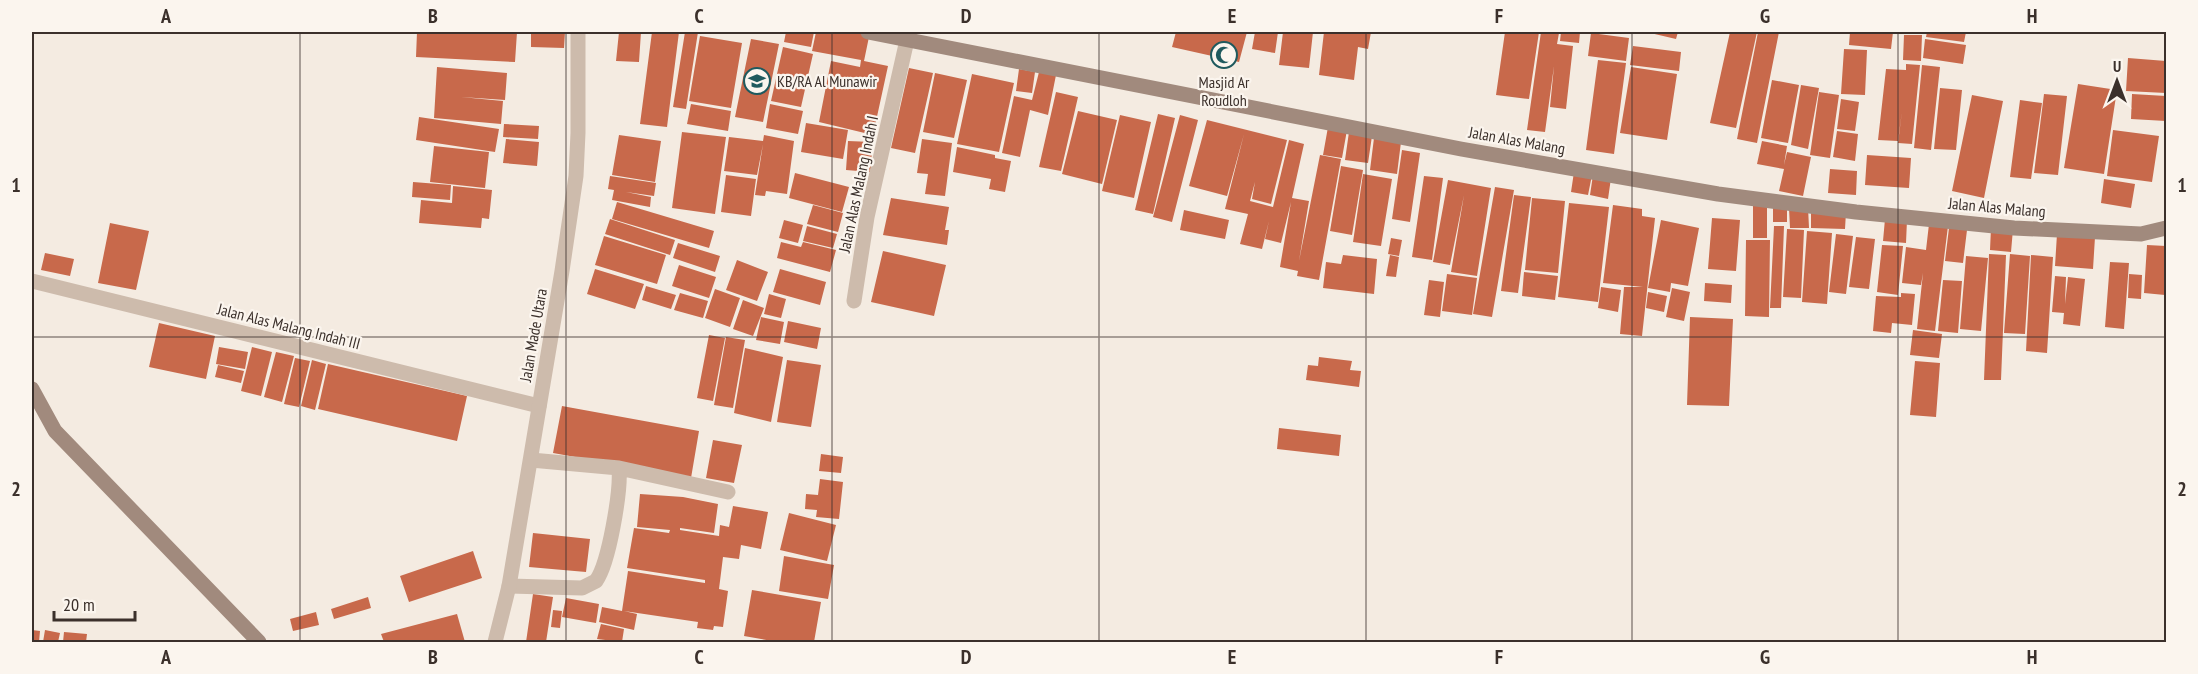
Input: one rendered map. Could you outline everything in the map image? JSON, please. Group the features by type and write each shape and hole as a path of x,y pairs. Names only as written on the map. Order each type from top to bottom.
{"main road":[{"name":"Jalan Alas Malang","path":"868,32 1461,149 1718,194 1856,212 2014,228 2141,234 2166,228"},
{"path":"32,389 55,431 259,642"}],"street":[{"name":"Jalan Made Utara","path":"495,642 509,586 531,460 576,176 578,32"},
{"name":"Jalan Alas Malang Indah I","path":"854,301 867,217 907,40"},
{"name":"Jalan Alas Malang Indah III","path":"32,281 539,406"},
{"path":"531,460 619,468 728,492"},
{"path":"509,586 582,588 596,581 606,556 619,495 619,468"}],"building":[{"path":"417,32 517,32 515,62 416,57"},
{"path":"531,32 565,32 564,48 531,47"},
{"path":"619,32 641,32 639,62 616,61"},
{"path":"652,32 679,32 667,127 640,124"},
{"path":"685,32 698,32 686,109 673,107"},
{"path":"786,32 814,32 811,47 784,42"},
{"path":"816,32 870,32 864,61 888,66 873,135 819,122 831,61 860,67 861,60 812,51"},
{"name":"Masjid Ar Roudloh","path":"1176,32 1247,32 1239,62 1172,47"},
{"path":"1255,32 1278,32 1275,53 1252,49"},
{"path":"1283,32 1313,32 1309,68 1279,65"},
{"path":"1324,32 1371,32 1368,49 1358,47 1354,80 1319,75"},
{"path":"1505,32 1539,32 1529,99 1496,95"},
{"path":"1541,32 1559,33 1557,44 1573,46 1566,109 1550,107 1554,66 1545,132 1527,130"},
{"path":"1561,32 1580,32 1579,43 1560,41"},
{"path":"1646,32 1678,32 1676,39"},
{"path":"1730,32 1757,32 1736,128 1710,123"},
{"path":"1758,32 1779,32 1757,143 1737,139"},
{"path":"1850,32 1893,32 1891,49 1849,45"},
{"path":"1927,32 1966,32 1964,42 1926,37"},
{"path":"1591,33 1629,38 1626,61 1588,56"},
{"path":"1904,35 1922,35 1921,61 1903,60"},
{"path":"700,36 742,43 731,108 689,101"},
{"name":"KB/RA Al Munawir","path":"751,39 779,44 763,122 735,117"},
{"path":"1925,39 1966,45 1963,64 1923,58"},
{"path":"1633,46 1681,52 1679,71 1630,65"},
{"path":"783,47 813,54 801,107 771,101"},
{"path":"1844,49 1867,50 1865,95 1841,94"},
{"path":"2128,58 2166,61 2166,93 2126,91"},
{"path":"1598,60 1626,63 1614,154 1586,150"},
{"path":"1906,64 1920,65 1912,144 1898,143 1902,111 1898,141 1878,140 1886,69 1906,70"},
{"path":"1922,65 1940,67 1931,150 1914,148"},
{"path":"437,67 507,73 505,100 461,97 503,101 501,124 434,118"},
{"path":"1631,67 1677,74 1667,140 1620,133"},
{"path":"909,68 933,73 915,153 891,148"},
{"path":"1019,69 1035,72 1032,93 1016,91"},
{"path":"1039,72 1056,75 1048,115 1030,110 1020,157 1002,153 1014,96 1032,100"},
{"path":"935,73 967,80 954,138 923,132"},
{"path":"972,74 1014,83 999,152 957,144"},
{"path":"1772,80 1799,85 1788,143 1761,138"},
{"path":"2078,84 2117,90 2104,174 2064,168"},
{"path":"1801,85 1819,88 1808,149 1791,145"},
{"path":"1940,88 1962,90 1956,150 1934,149"},
{"path":"1056,92 1078,97 1061,171 1039,167"},
{"path":"1819,92 1839,95 1830,158 1810,155"},
{"path":"2044,94 2067,96 2058,175 2034,173"},
{"path":"2132,94 2166,96 2166,121 2131,119"},
{"path":"1972,95 2003,101 1984,198 1952,191"},
{"path":"1841,99 1859,102 1855,131 1837,129"},
{"path":"2020,100 2042,103 2031,179 2010,177"},
{"path":"691,104 731,111 728,131 687,124"},
{"path":"770,104 803,111 798,134 766,128"},
{"path":"1078,111 1117,120 1102,184 1062,174"},
{"path":"1158,114 1175,118 1153,214 1135,210"},
{"path":"1120,115 1151,122 1134,198 1102,191"},
{"path":"1180,115 1198,120 1172,222 1153,217"},
{"path":"419,117 499,129 495,152 416,140"},
{"path":"1207,120 1287,140 1271,204 1252,199 1255,182 1250,201 1273,207 1289,140 1304,144 1292,198 1309,201 1299,261 1320,155 1341,159 1319,280 1297,276 1298,271 1280,267 1291,202 1281,243 1265,239 1269,221 1262,249 1240,244 1248,214 1225,209 1244,134 1227,196 1189,186"},
{"path":"806,123 848,130 843,159 801,152"},
{"path":"504,124 539,126 538,139 503,137"},
{"path":"1328,127 1347,130 1342,158 1323,155"},
{"path":"2113,130 2159,136 2152,182 2107,176"},
{"path":"1837,131 1858,134 1855,161 1833,157"},
{"path":"682,132 726,137 715,214 672,208"},
{"path":"1349,132 1372,136 1368,163 1345,160"},
{"path":"619,135 661,141 655,182 612,175"},
{"path":"764,135 794,141 787,194 766,191 765,196 755,195 763,144 757,175 724,171 729,137 763,141"},
{"path":"1374,138 1401,142 1397,174 1370,170"},
{"path":"506,139 539,142 537,166 503,163"},
{"path":"922,139 952,143 945,196 925,194 928,174 917,173"},
{"path":"848,141 872,142 871,172 846,170"},
{"path":"1762,141 1787,146 1784,165 1787,152 1811,157 1803,196 1779,191 1784,169 1757,164"},
{"path":"434,146 489,152 485,188 430,182"},
{"path":"957,147 1011,161 1005,192 989,189 991,179 953,172"},
{"path":"1402,150 1420,153 1410,222 1392,219"},
{"path":"1867,155 1911,158 1909,188 1865,185"},
{"path":"1341,166 1363,170 1352,235 1330,231"},
{"path":"1830,169 1857,171 1856,195 1828,193"},
{"path":"1574,172 1592,175 1588,195 1571,192"},
{"path":"795,173 849,187 842,212 789,198"},
{"path":"1363,174 1392,179 1381,246 1353,242"},
{"path":"726,175 756,179 751,216 721,212"},
{"path":"1593,175 1611,178 1608,199 1590,195"},
{"path":"610,176 656,183 654,196 626,192 651,197 650,207 612,200 614,190 608,189"},
{"path":"1424,176 1443,178 1432,260 1412,257"},
{"path":"2104,179 2135,184 2131,208 2101,203"},
{"path":"1448,180 1491,188 1477,276 1451,272 1464,195 1450,265 1433,262"},
{"path":"413,182 451,185 450,200 412,197"},
{"path":"453,186 492,190 489,219 482,218 481,228 419,223 421,200 452,203"},
{"path":"1495,187 1514,190 1492,317 1473,314"},
{"path":"1514,195 1531,197 1518,293 1501,291"},
{"path":"891,198 949,207 945,230 949,230 947,245 883,235"},
{"path":"1532,198 1565,201 1558,273 1525,270"},
{"path":"617,202 714,231 709,248 612,219"},
{"path":"1569,203 1609,207 1598,302 1558,297"},
{"path":"1753,204 1767,204 1767,238 1753,238"},
{"path":"813,205 843,213 838,232 807,224"},
{"path":"1613,205 1642,209 1642,216 1655,218 1642,336 1620,334 1624,287 1643,287 1603,283"},
{"path":"1787,207 1787,222 1773,222 1773,208"},
{"path":"1808,207 1809,228 1790,228 1789,208"},
{"path":"1184,210 1229,220 1225,239 1180,230"},
{"path":"1811,211 1846,212 1845,229 1811,228"},
{"path":"1712,218 1740,220 1736,271 1708,269"},
{"path":"610,219 675,240 670,255 605,234"},
{"path":"1885,219 1907,220 1906,243 1883,241"},
{"path":"784,220 803,225 798,243 779,238"},
{"path":"1661,220 1699,228 1688,286 1671,283 1670,292 1648,288"},
{"path":"110,223 149,231 136,290 98,283"},
{"path":"1929,224 1948,226 1935,331 1917,329 1923,273 1921,285 1902,283 1906,247 1926,250"},
{"path":"807,226 837,234 833,248 803,241"},
{"path":"1774,226 1784,226 1781,308 1770,308"},
{"path":"1949,228 1967,230 1963,263 1945,261"},
{"path":"1991,228 2013,229 2011,252 1990,250"},
{"path":"1787,229 1804,230 1801,298 1783,297"},
{"path":"1807,231 1832,233 1827,304 1802,302"},
{"path":"1836,234 1853,236 1846,294 1829,292"},
{"path":"2057,234 2095,237 2093,269 2055,266"},
{"path":"604,236 666,255 657,284 595,265"},
{"path":"1856,237 1875,239 1869,289 1849,287"},
{"path":"1391,238 1402,240 1399,256 1388,254"},
{"path":"1746,240 1770,240 1769,317 1745,316"},
{"path":"781,242 801,247 803,242 836,250 830,272 777,258"},
{"path":"678,243 720,256 715,272 673,258"},
{"path":"1882,245 1903,246 1898,295 1877,292"},
{"path":"2147,245 2166,246 2165,295 2144,293"},
{"path":"883,251 946,265 934,316 871,302"},
{"path":"45,253 74,259 70,276 41,270"},
{"path":"1989,254 2006,255 2001,380 1984,380"},
{"path":"2010,254 2030,256 2025,334 2004,333"},
{"path":"1343,255 1377,259 1374,294 1323,288 1326,262 1341,264"},
{"path":"1390,255 1399,257 1396,277 1386,276"},
{"path":"2031,255 2053,257 2047,353 2026,351"},
{"path":"1966,256 1988,258 1981,331 1960,329"},
{"path":"737,260 768,272 757,301 726,290"},
{"path":"2110,262 2129,263 2124,329 2105,327"},
{"path":"679,265 716,277 709,298 672,286"},
{"path":"595,269 644,284 635,309 587,294"},
{"path":"780,269 826,282 820,305 773,292"},
{"path":"1524,272 1558,276 1555,300 1522,296"},
{"path":"1447,274 1477,278 1472,315 1442,311"},
{"path":"2129,274 2142,275 2141,299 2128,298"},
{"path":"2055,276 2066,277 2065,304 2068,277 2085,279 2080,326 2063,324 2064,313 2052,312"},
{"path":"1429,280 1444,282 1440,317 1424,315"},
{"path":"1943,280 1962,281 1958,333 1938,331"},
{"path":"1705,283 1732,285 1731,303 1704,301"},
{"path":"646,286 676,295 671,309 642,300"},
{"path":"1601,287 1621,290 1618,312 1598,308"},
{"path":"1672,288 1690,292 1684,321 1666,317"},
{"path":"715,289 740,298 730,327 705,318"},
{"path":"1648,292 1667,296 1664,312 1646,308"},
{"path":"680,293 708,301 703,318 674,310"},
{"path":"1901,293 1915,294 1912,325 1892,323 1891,333 1873,331 1876,296 1901,297"},
{"path":"769,294 786,299 781,318 764,314"},
{"path":"743,300 764,308 753,336 733,329"},
{"path":"761,317 784,322 780,344 756,340"},
{"path":"1690,317 1733,319 1729,406 1687,405"},
{"path":"788,321 821,328 817,349 784,342"},
{"path":"159,323 215,336 206,379 149,367"},
{"path":"1913,330 1942,334 1939,358 1910,355"},
{"path":"709,335 725,338 713,401 697,398"},
{"path":"726,337 745,340 733,408 714,405"},
{"path":"219,347 248,352 245,369 216,364"},
{"path":"252,347 272,352 261,396 241,391"},
{"path":"745,348 783,357 771,422 734,413"},
{"path":"276,352 294,356 282,402 264,397"},
{"path":"1319,357 1352,361 1350,370 1361,371 1359,387 1306,380 1308,365 1318,366"},
{"path":"295,358 310,361 299,407 284,404"},
{"path":"312,360 326,364 315,410 301,406"},
{"path":"787,360 821,365 811,427 777,422"},
{"path":"1915,361 1940,363 1936,417 1910,415"},
{"path":"328,364 467,396 457,441 318,409"},
{"path":"218,365 244,371 241,383 215,377"},
{"path":"562,406 699,431 691,478 553,453"},
{"path":"1279,428 1341,435 1339,456 1277,449"},
{"path":"713,440 742,445 734,483 706,478"},
{"path":"821,454 843,457 841,473 819,471"},
{"path":"820,479 843,482 839,519 816,517 817,510 805,509 806,494 818,495"},
{"path":"640,494 683,497 718,504 714,533 680,528 680,530 719,536 720,525 729,527 733,506 768,512 761,549 741,545 739,559 723,557 719,589 728,591 723,627 714,626 713,630 697,628 698,622 624,611 637,614 634,630 599,622 602,607 622,611 628,571 705,583 705,580 627,568 634,528 669,533 670,530 637,527"},
{"path":"789,513 836,525 827,561 780,550"},
{"path":"533,533 590,539 586,572 529,567"},
{"path":"473,551 482,578 409,602 400,576"},
{"path":"784,556 834,565 828,599 779,591"},
{"path":"752,590 821,602 814,642 778,642 744,636"},
{"path":"533,594 553,597 546,642 526,642"},
{"path":"368,597 371,608 334,619 331,609"},
{"path":"566,598 599,604 596,623 562,617"},
{"path":"553,610 562,611 560,628 551,627"},
{"path":"316,612 319,625 293,631 290,619"},
{"path":"457,614 465,642 384,642 381,634"},
{"path":"601,624 624,629 622,642 597,639"},
{"path":"32,630 40,631 39,642 32,642"},
{"path":"45,630 60,633 58,642 43,642"},
{"path":"64,632 87,634 86,642 63,642"}],"place":[{"name":"Masjid Ar Roudloh","path":"1224,55"},
{"name":"KB/RA Al Munawir","path":"757,81"}]}
